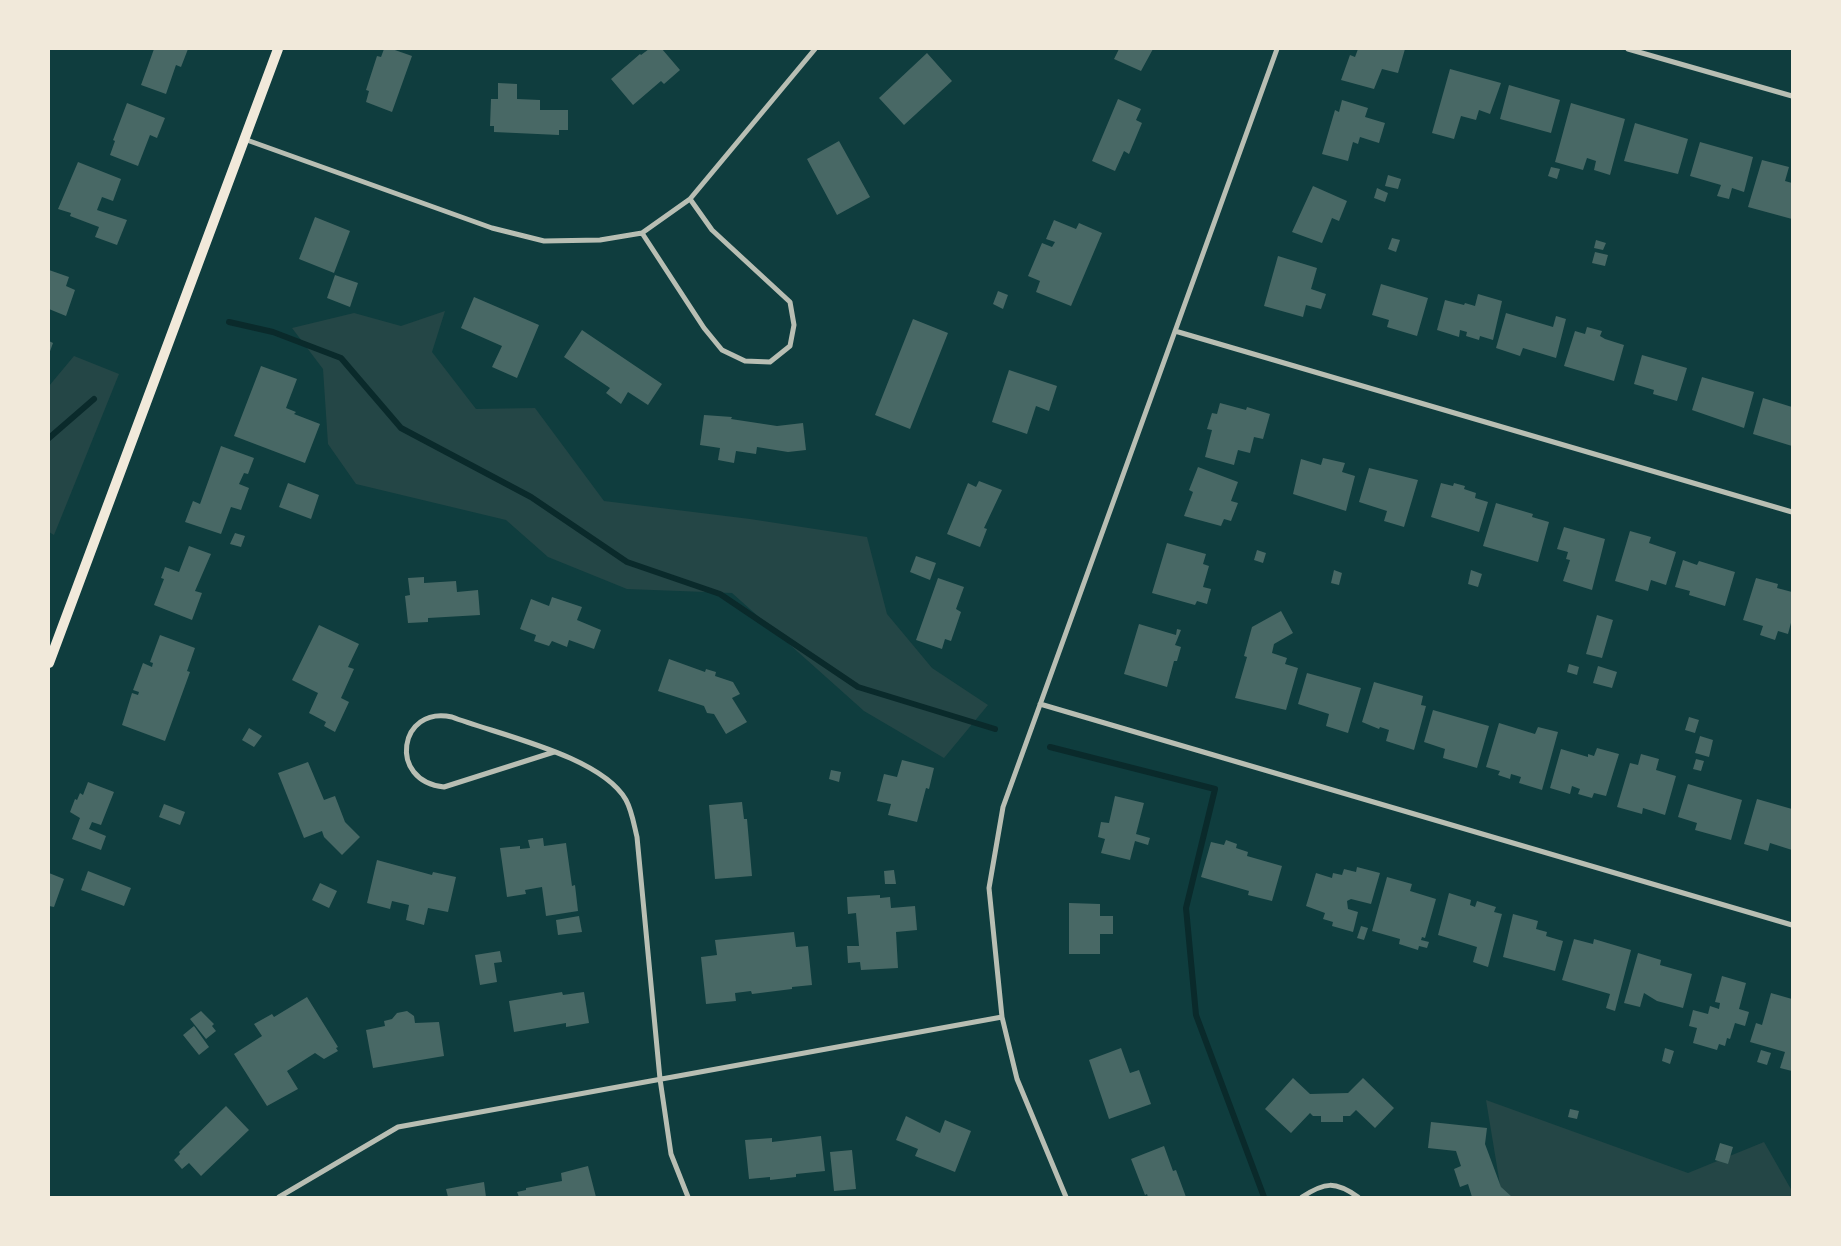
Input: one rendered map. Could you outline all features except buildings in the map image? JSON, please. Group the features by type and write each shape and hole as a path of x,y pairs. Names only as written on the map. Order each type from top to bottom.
{"main road":[{"path":"49,663 278,49"}],"street":[{"path":"244,139 492,228 544,241 600,240 642,233 690,199 815,49"},
{"path":"1066,1197 1017,1079 1002,1018 989,888 1003,807 1277,49"},
{"path":"1628,49 1792,96"},
{"path":"642,233 704,328 722,350 745,361 770,362 790,346 794,325 790,302 712,230 690,199"},
{"path":"1176,331 1792,512"},
{"path":"1040,704 1792,925"},
{"path":"554,752 444,787 432,786 421,781 409,766 406,752 408,739 415,727 425,719 439,715 452,717 554,752 602,774 626,800 633,817 636,837 660,1079 671,1154 688,1197"},
{"path":"279,1197 398,1127 1002,1018"},
{"path":"1302,1197 1318,1187 1331,1185 1344,1188 1358,1197"}],"shaded area":[{"path":"445,311 432,352 476,409 535,408 604,501 750,519 867,537 887,614 932,668 988,705 944,758 864,711 732,593 627,589 548,557 506,520 356,484 328,444 323,369 292,328 354,313 401,326"},
{"path":"74,356 119,374 54,535 49,532 49,386"},
{"path":"1486,1100 1688,1173 1764,1142 1792,1191 1792,1197 1502,1197"}],"waterway":[{"path":"229,322 273,332 341,358 401,428 531,497 627,562 720,594 858,687 995,729"},
{"path":"49,438 94,399"},
{"path":"1050,747 1215,789 1186,908 1196,1015 1264,1197"}]}
